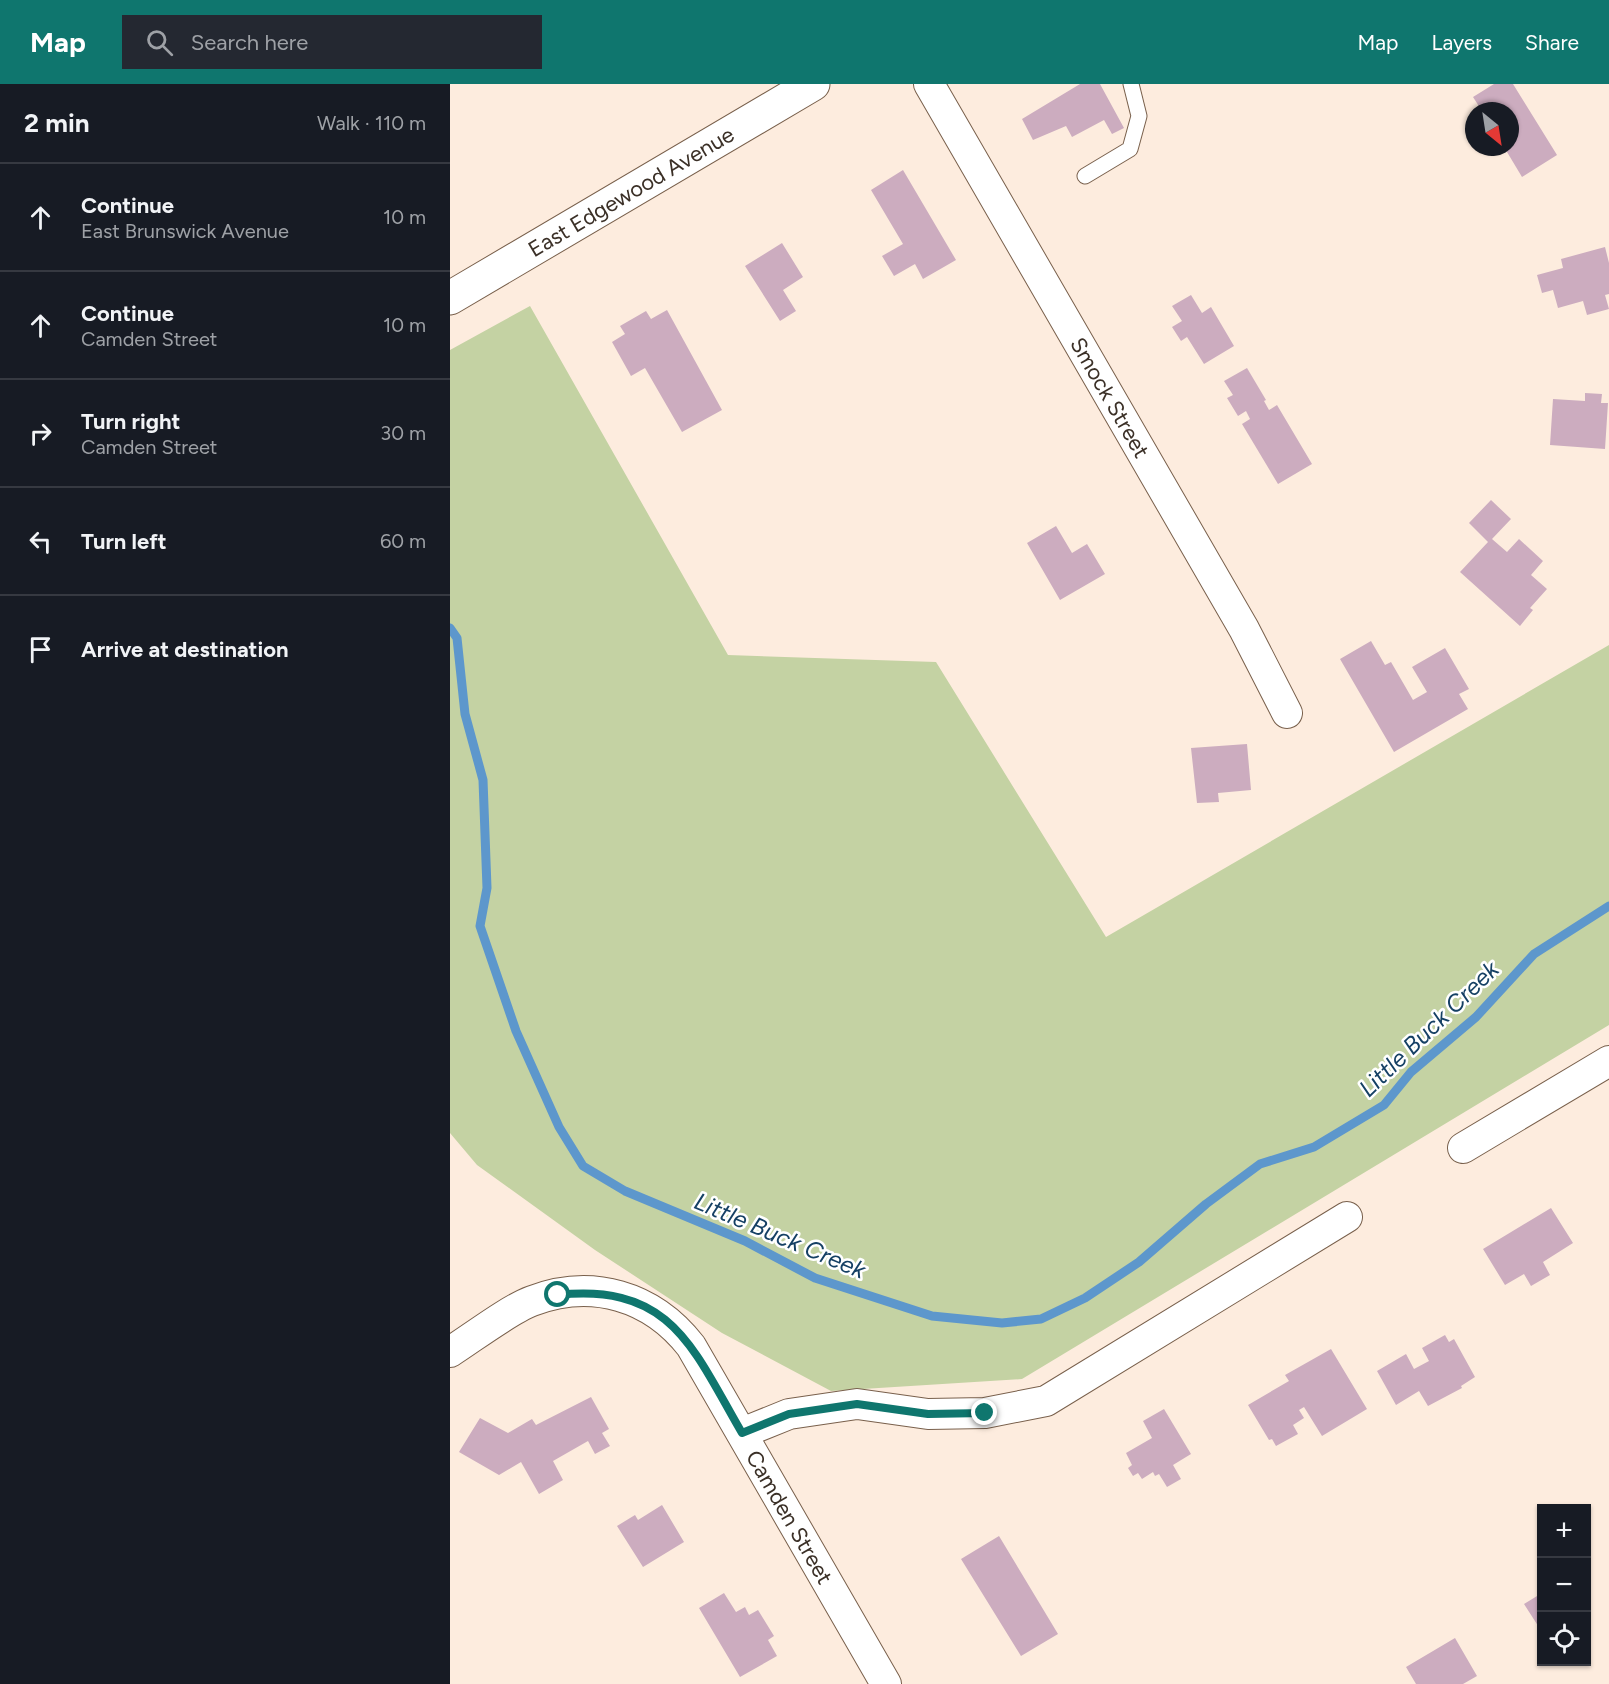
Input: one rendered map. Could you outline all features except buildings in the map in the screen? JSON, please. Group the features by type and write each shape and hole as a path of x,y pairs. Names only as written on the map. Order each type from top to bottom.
{"main road":[{"name":"East Edgewood Avenue","path":"450,298 813,84"}],"street":[{"name":"Smock Street","path":"928,84 1244,629 1287,712"},
{"path":"1463,1148 1609,1061"},
{"path":"742,1433 789,1414 857,1404 928,1414 985,1413 1046,1401 1347,1217"},
{"name":"Camden Street","path":"450,1352 530,1301 588,1292 639,1301 676,1327 691,1346 886,1684"}],"lane":[{"path":"1085,176 1130,148 1139,116 1131,84"}],"green space":[{"path":"530,306 728,655 936,662 1106,937 1609,645 1609,1025 1022,1379 831,1391 722,1333 595,1250 477,1165 450,1133 450,350"}],"waterway":[{"name":"Little Buck Creek","path":"450,628 457,638 465,714 483,780 487,888 480,926 516,1031 559,1127 583,1166 625,1191 745,1241 815,1278 932,1316 1002,1323 1041,1319 1085,1298 1139,1262 1206,1204 1260,1164 1314,1147 1384,1105 1411,1072 1476,1017 1534,954 1609,906"}],"route":[{"path":"558,1295 588,1292 606,1294 639,1301 657,1312 676,1327 691,1346 742,1433 789,1414 857,1404 928,1414 985,1413"}]}
